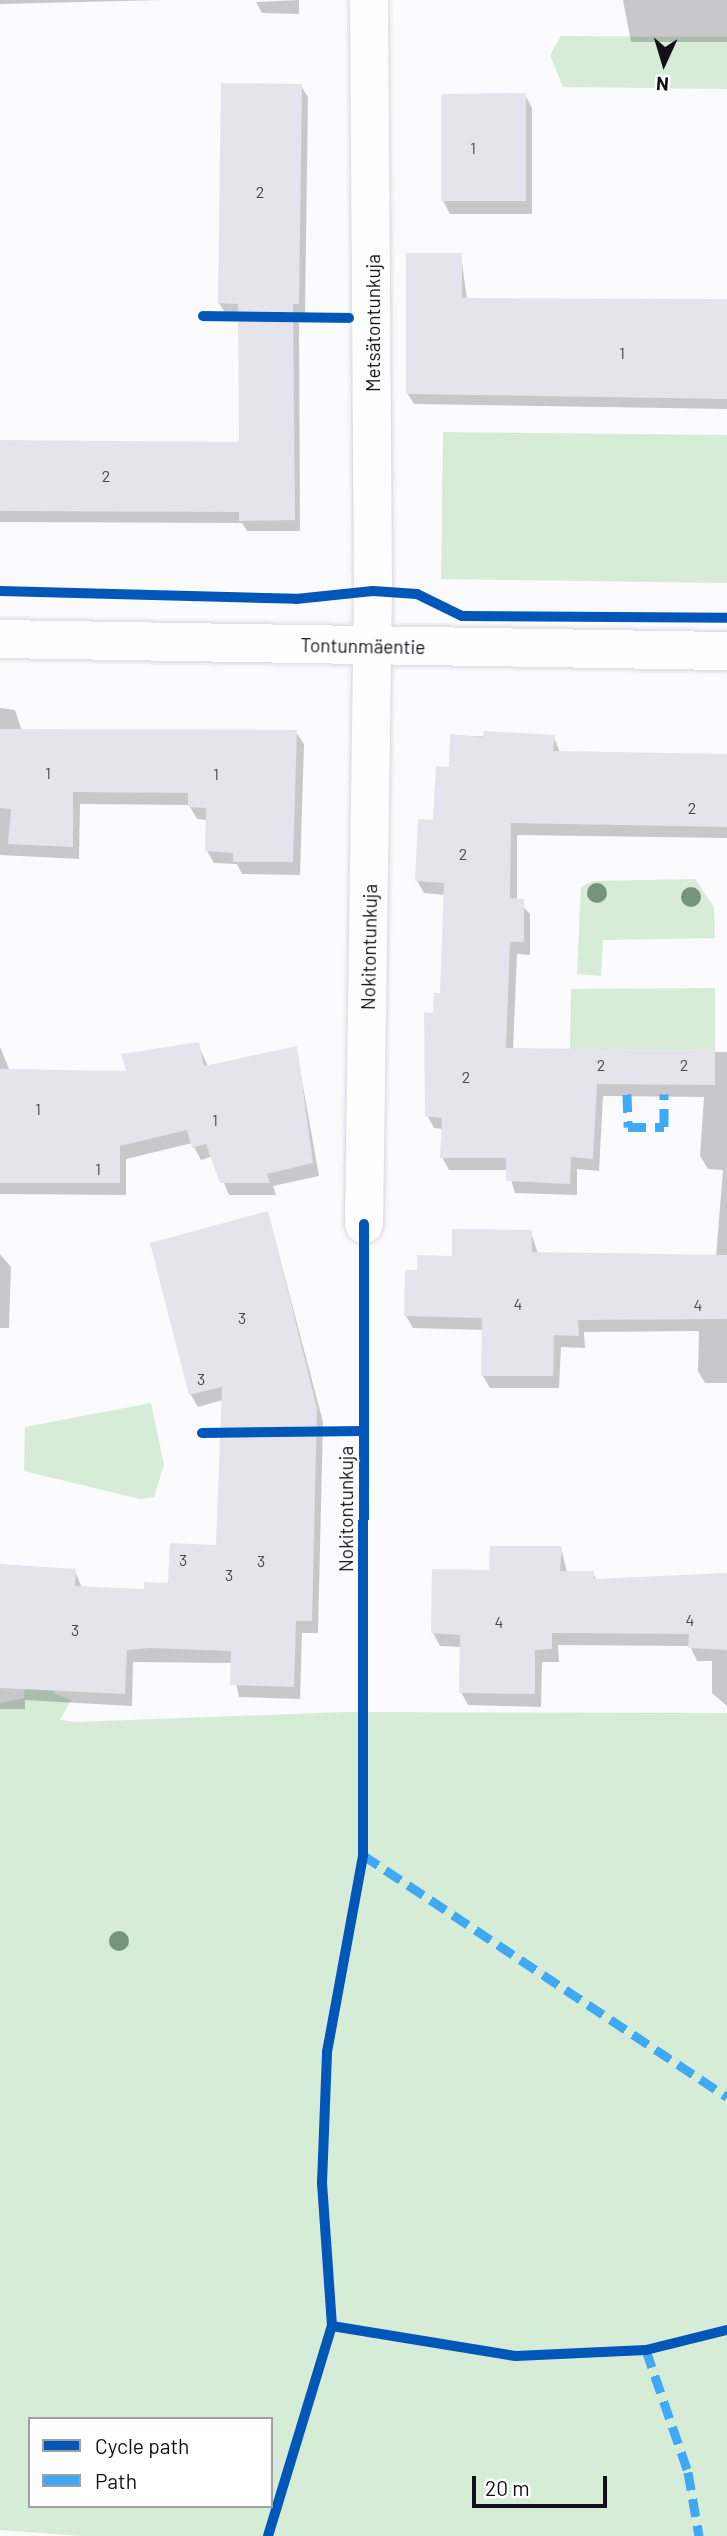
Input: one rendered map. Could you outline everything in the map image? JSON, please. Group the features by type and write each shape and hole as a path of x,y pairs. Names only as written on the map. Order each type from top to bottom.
{"street":[{"name":"Metsätontunkuja","path":"369,0 373,646"},
{"name":"Tontunmäentie","path":"0,639 727,651"},
{"name":"Nokitontunkuja","path":"364,1224 373,646"}],"green space":[{"path":"561,36 727,37 727,89 563,87 550,55"},
{"path":"443,432 727,435 727,583 441,579"},
{"path":"695,879 714,907 715,938 603,940 601,976 577,974 581,887 593,881"},
{"path":"715,988 715,1050 570,1049 571,989"},
{"path":"151,1403 164,1465 154,1497 140,1499 24,1471 25,1427"},
{"path":"25,1681 52,1682 54,1693 71,1700 60,1720 76,1722 347,1712 727,1713 727,2536 81,2536 0,2530 0,1703 24,1698"}],"building":[{"path":"221,83 302,84 299,304 293,304 295,520 239,521 239,512 0,511 0,440 239,442 238,304 218,303"},
{"path":"526,93 526,201 441,201 441,94"},
{"path":"406,253 462,253 462,298 727,299 727,399 406,394"},
{"path":"0,729 297,730 293,862 233,862 233,853 205,851 206,808 188,807 188,793 73,792 73,847 8,844 11,809 0,808"},
{"path":"484,731 555,735 553,751 727,754 727,827 511,823 510,898 524,899 524,942 510,942 506,1048 715,1050 715,1085 597,1084 593,1159 571,1157 570,1184 506,1181 506,1158 440,1158 442,1118 425,1116 424,1012 433,1013 434,993 440,993 444,883 415,881 418,819 433,820 436,766 449,767 450,734 483,737"},
{"path":"199,1042 204,1066 297,1046 313,1163 267,1174 270,1183 220,1183 206,1144 192,1148 187,1130 120,1146 120,1183 0,1183 0,1069 126,1071 121,1054"},
{"path":"268,1211 317,1408 312,1621 296,1621 294,1687 230,1685 231,1651 150,1648 127,1650 125,1694 0,1688 0,1564 76,1569 75,1586 144,1589 144,1582 168,1583 170,1543 216,1545 222,1387 189,1395 150,1243"},
{"path":"452,1229 532,1230 532,1252 727,1255 727,1319 578,1320 579,1336 554,1335 553,1376 481,1376 482,1318 404,1316 405,1270 417,1270 417,1255 452,1256"},
{"path":"490,1546 562,1546 560,1571 594,1571 594,1579 727,1573 727,1650 688,1648 689,1634 552,1633 552,1649 535,1650 535,1694 459,1693 460,1635 431,1633 432,1569 489,1570"}],"marked path":[{"path":"627,1094 628,1127 664,1127 664,1094"},
{"path":"363,1855 727,2097"},
{"path":"646,2350 688,2472 699,2536"}],"cycle path":[{"path":"203,316 349,318"},
{"path":"0,591 296,599 373,591 417,594 462,616 727,618"},
{"path":"268,2536 332,2326 322,2183 327,2052 363,1855 364,1224"},
{"path":"202,1433 364,1431"},
{"path":"332,2326 516,2356 646,2350 727,2330"}]}
